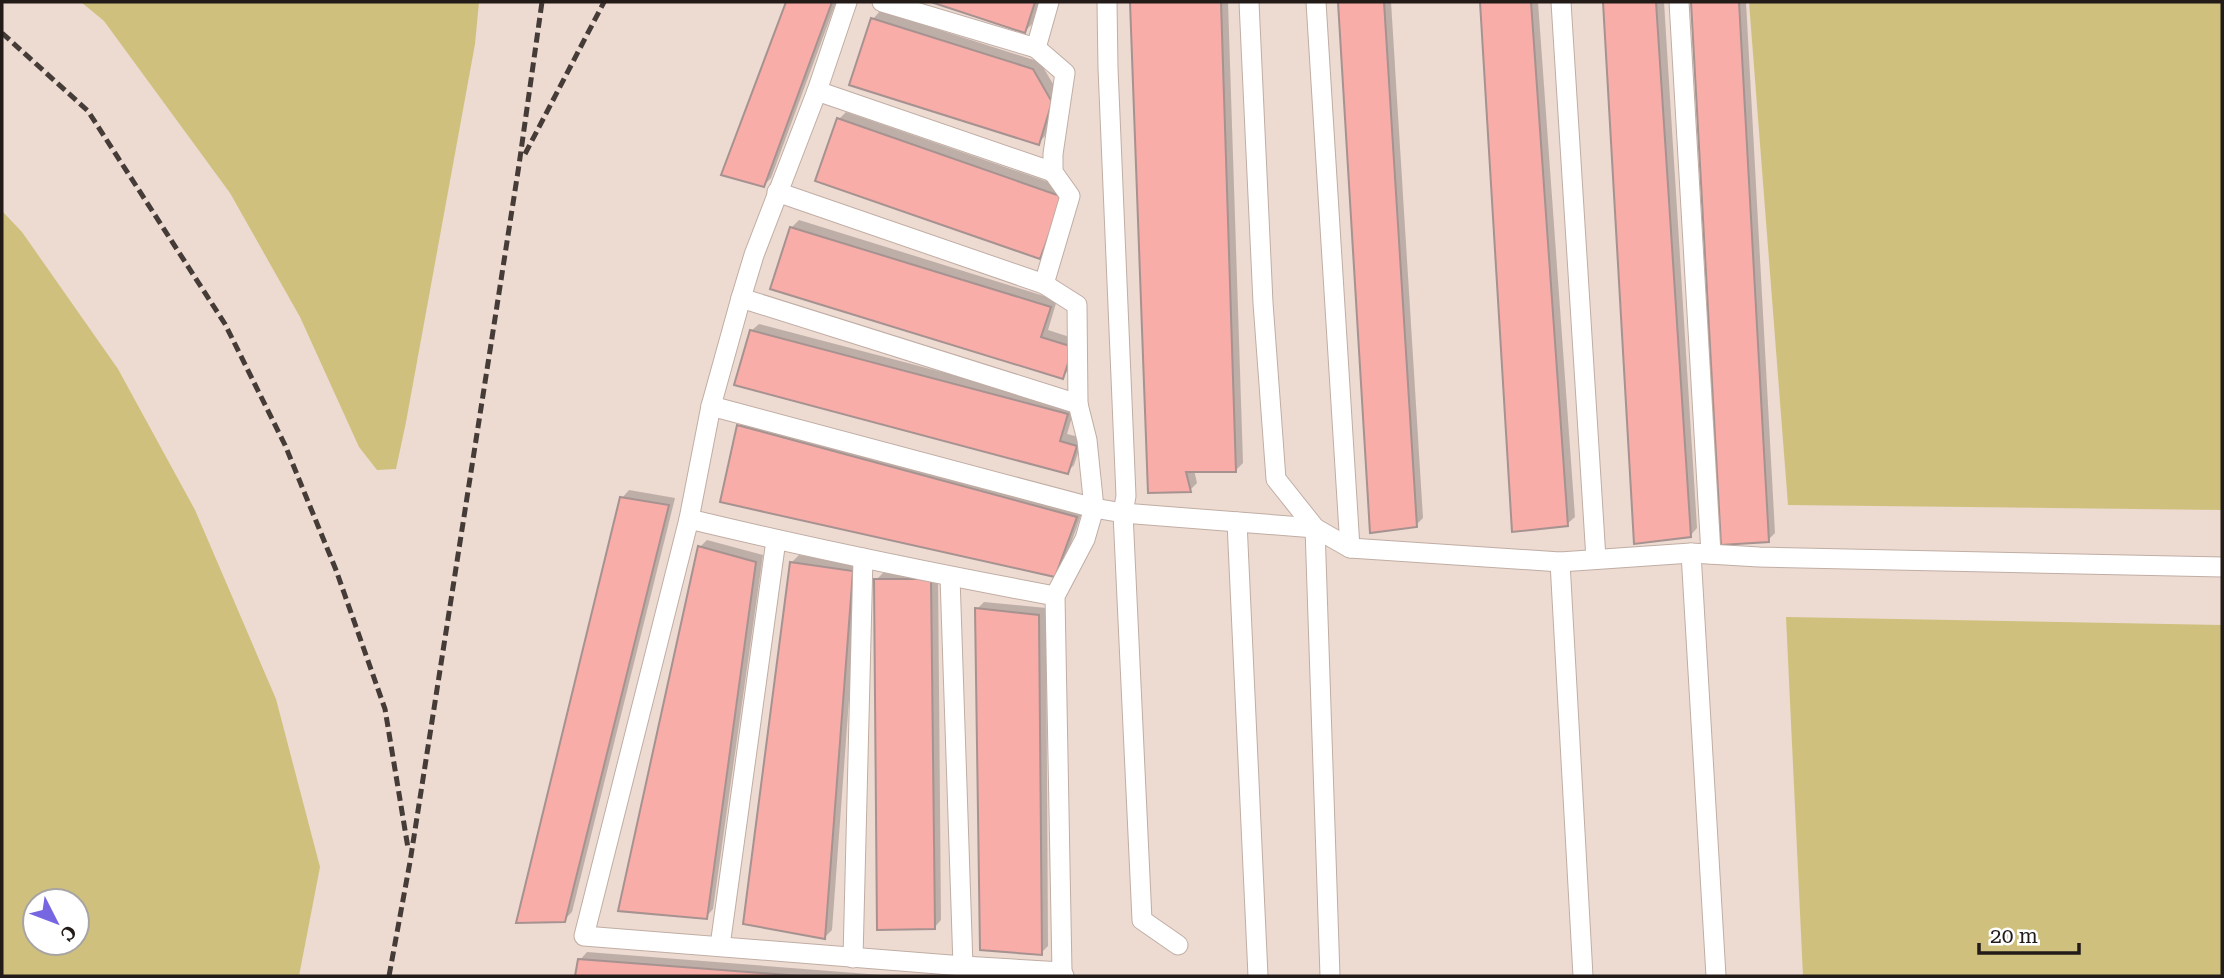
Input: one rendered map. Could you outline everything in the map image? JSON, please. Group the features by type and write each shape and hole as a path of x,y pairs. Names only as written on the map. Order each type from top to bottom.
{"lane":[{"path":"777,192 1044,284 1077,305 1078,404 1087,440 1094,508 1085,539 1055,596 1063,974 584,936 689,519 711,406 741,298 754,255 777,192 817,91 848,2"},
{"path":"882,2 1036,48 1065,73 1053,154 1053,172 1070,196 1044,284"},
{"path":"1036,48 1049,2"},
{"path":"1107,2 1126,496 1124,513 1142,919 1178,945"},
{"path":"1249,2 1263,303 1276,479 1315,528 1350,548 1560,562 1691,553 2222,567"},
{"path":"1316,2 1350,548"},
{"path":"1561,2 1596,559"},
{"path":"1679,2 1711,554"},
{"path":"817,91 1053,172"},
{"path":"741,298 1078,404"},
{"path":"711,406 1094,508 1124,513 1315,528"},
{"path":"689,519 950,577 1055,596"},
{"path":"1237,522 1258,976"},
{"path":"1315,528 1330,976"},
{"path":"720,946 776,540"},
{"path":"1691,553 1716,976"},
{"path":"853,958 863,558"},
{"path":"1560,562 1583,976"},
{"path":"950,577 963,966"}],"shaded area":[{"path":"81,2 479,2 475,44 396,469 377,470 359,447 300,317 230,193 104,21"},
{"path":"1749,2 2222,2 2222,510 1788,505"},
{"path":"2,211 22,232 118,369 195,510 276,699 320,867 299,976 2,976"},
{"path":"1786,617 2222,625 2222,976 1803,976"}],"building":[{"path":"786,2 832,2 764,187 721,175"},
{"path":"931,2 1035,2 1025,33"},
{"path":"1130,2 1221,2 1236,472 1186,472 1191,492 1148,493"},
{"path":"1338,2 1384,2 1417,527 1370,533"},
{"path":"1480,2 1531,2 1568,526 1512,532"},
{"path":"1603,2 1656,2 1691,537 1634,544"},
{"path":"1691,2 1739,2 1769,542 1721,545"},
{"path":"871,18 1033,69 1052,102 1039,145 849,85"},
{"path":"837,118 1063,197 1040,259 815,181"},
{"path":"790,227 1051,307 1041,337 1073,347 1063,379 770,289"},
{"path":"750,330 1068,414 1060,441 1077,446 1068,474 734,385"},
{"path":"737,425 1077,517 1055,577 720,502"},
{"path":"620,497 669,505 565,922 516,923"},
{"path":"698,546 756,562 707,919 618,911"},
{"path":"790,562 853,571 825,939 743,924"},
{"path":"874,579 931,579 935,929 877,930"},
{"path":"975,608 1039,615 1042,955 980,950"},
{"path":"578,959 800,976 575,976"}],"railway":[{"path":"389,976 410,862 542,2"},
{"path":"525,154 604,2"},
{"path":"2,33 88,111 225,324 285,445 336,570 385,709 408,848"}]}
